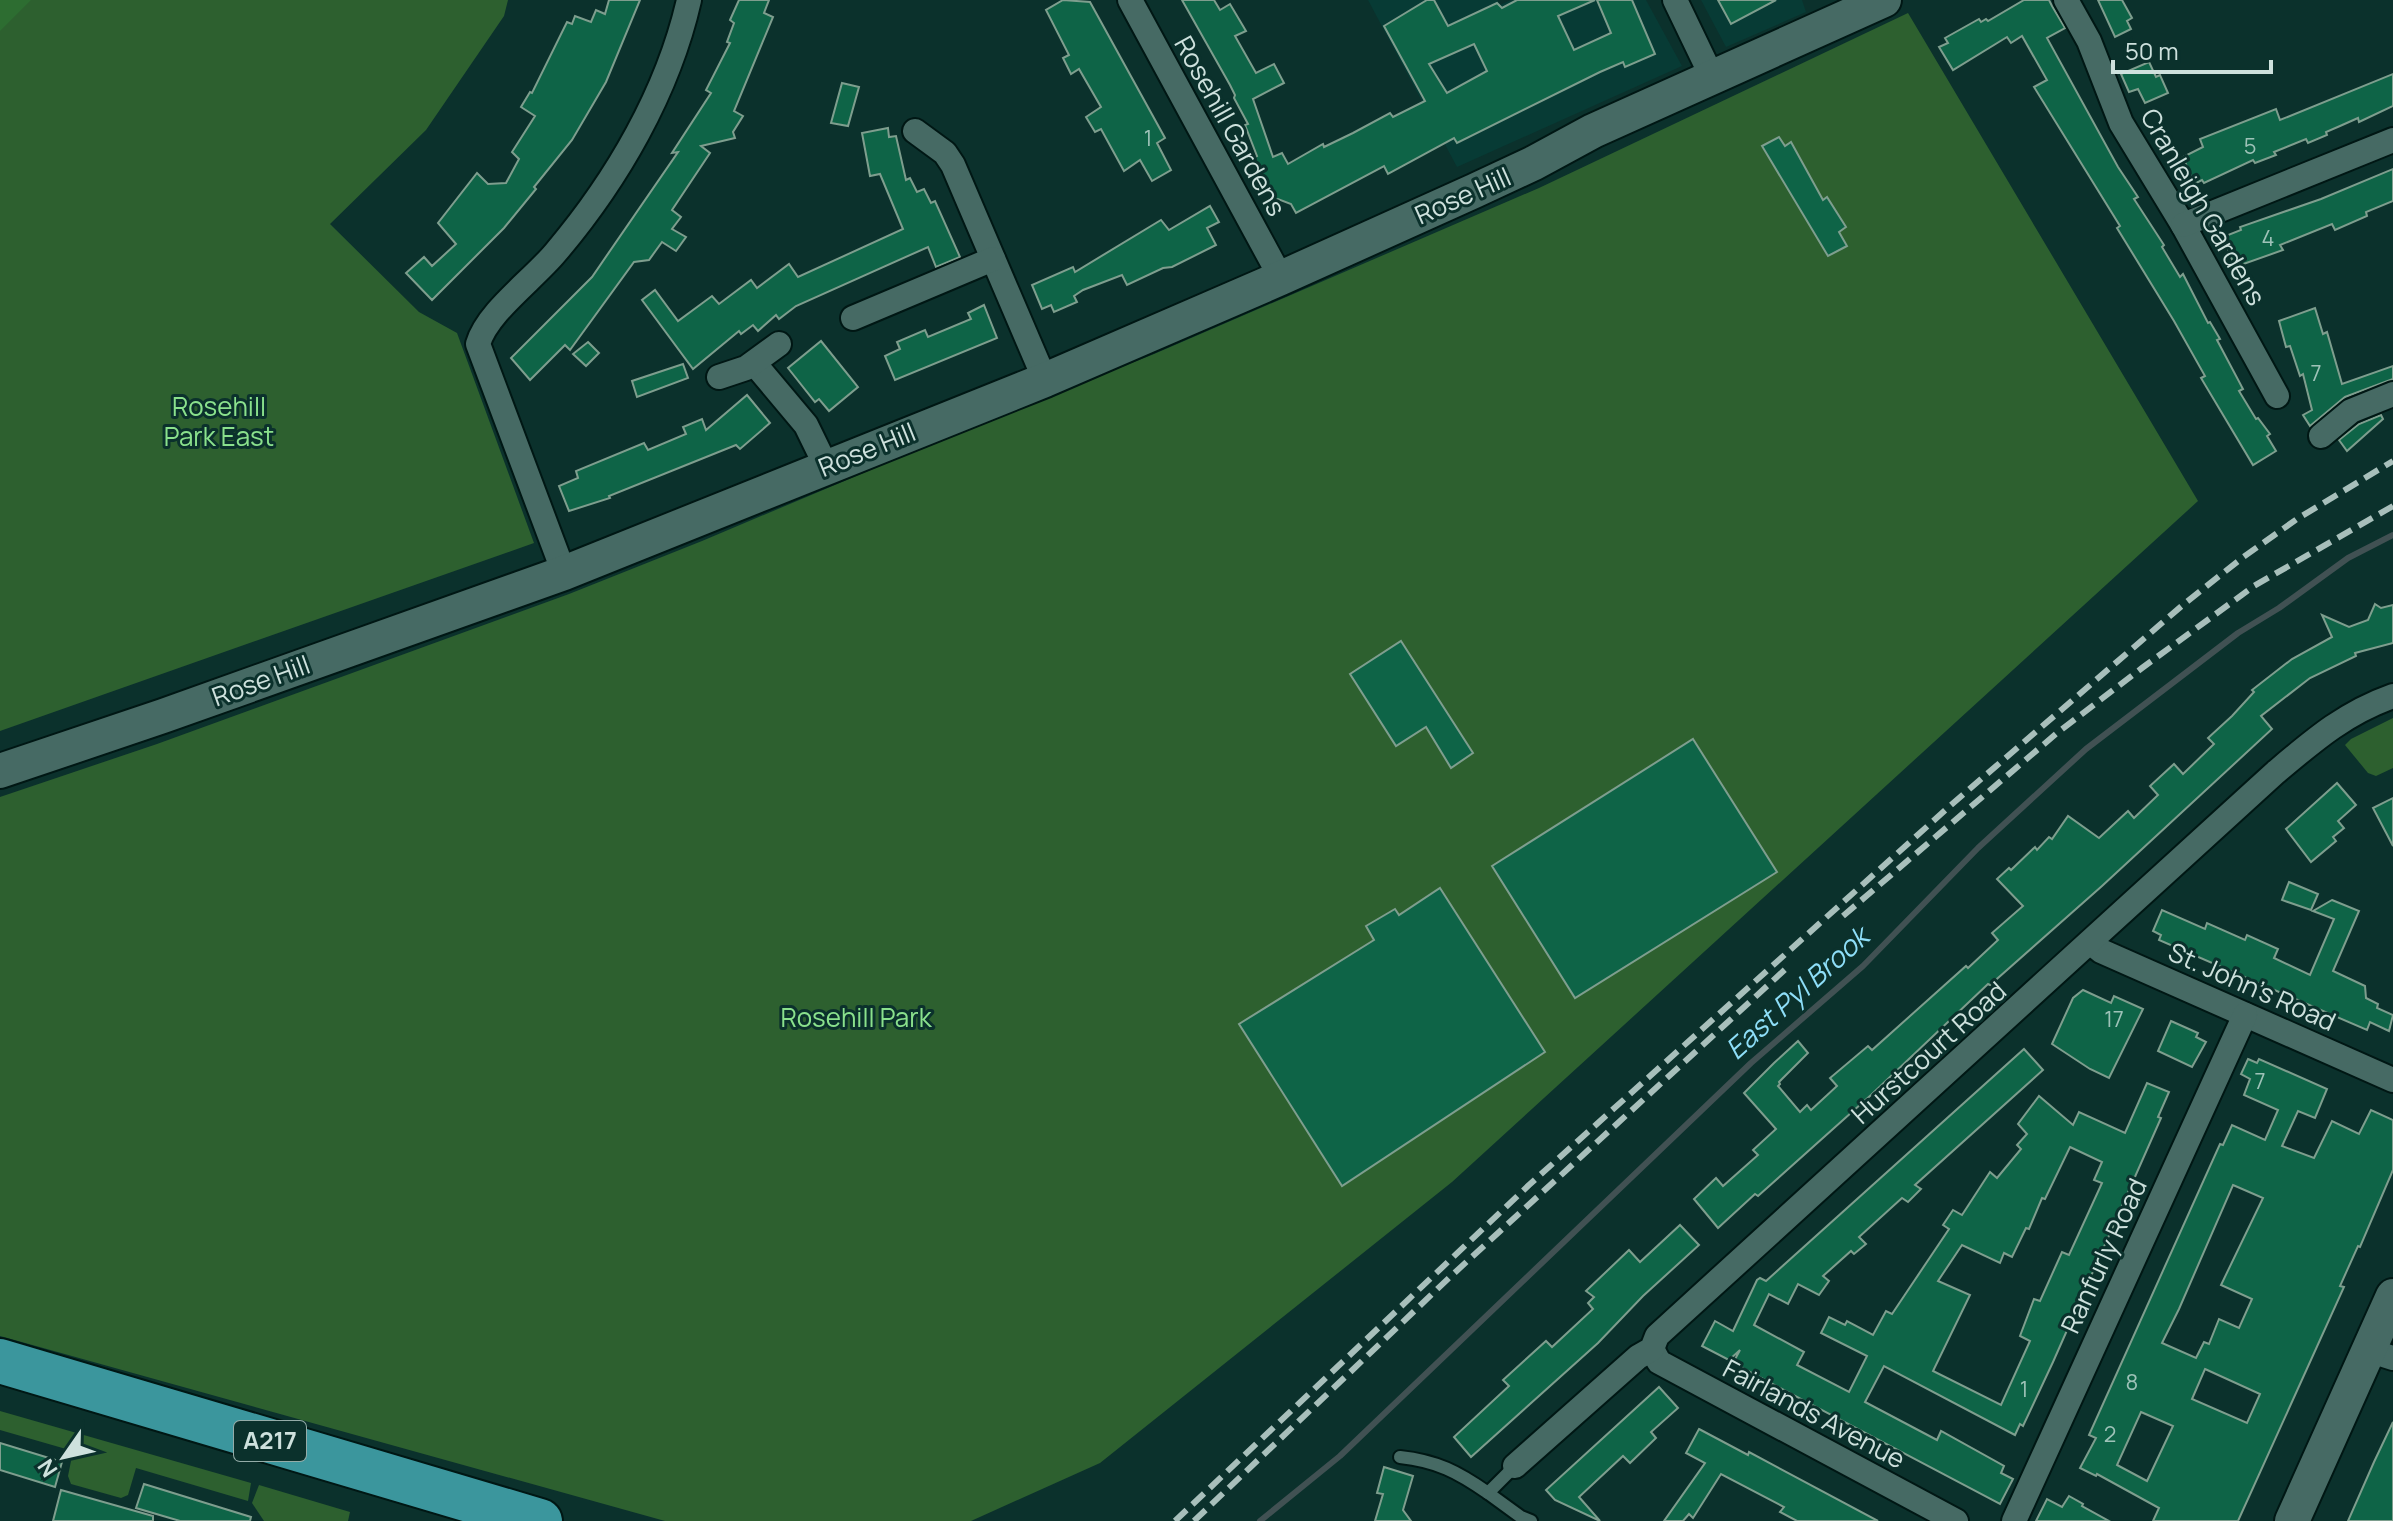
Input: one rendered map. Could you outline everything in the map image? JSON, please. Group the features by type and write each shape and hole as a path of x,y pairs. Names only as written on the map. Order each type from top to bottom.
{"highway":[{"name":"A217","path":"0,1361 540,1521"}],"main road":[{"name":"Rose Hill","path":"0,771 564,573 1045,380 1281,278 1534,163 1593,131 1884,0"},
{"path":"2292,1521 2381,1354 2393,1296"}],"street":[{"path":"564,573 478,344 486,325 555,254 579,224 647,118 669,70 689,0"},
{"name":"Rosehill Gardens","path":"1130,0 1281,278"},
{"path":"1675,0 1713,79"},
{"name":"Cranleigh Gardens","path":"2066,0 2089,41 2121,123 2183,225 2277,396"},
{"path":"915,131 945,153 1045,380"},
{"path":"2183,225 2393,140"},
{"path":"853,318 993,259"},
{"path":"719,377 754,363 779,344"},
{"path":"754,363 806,425 826,466"},
{"path":"2321,436 2351,411 2393,394"},
{"name":"Hurstcourt Road","path":"1515,1466 1638,1357 1652,1349 1657,1336 2276,772 2332,725 2393,696"},
{"name":"St. John's Road","path":"2091,943 2101,951 2393,1080"},
{"name":"Ranfurly Road","path":"2014,1521 2245,1015"},
{"name":"Fairlands Avenue","path":"1652,1349 1659,1362 1956,1521"}],"lane":[{"path":"1400,1457 1421,1459 1457,1471 1531,1521"},
{"path":"1488,1493 1515,1466"}],"shaded area":[{"path":"1368,0 1497,0 1500,5 1511,0 1646,0 1682,66 1457,167"},
{"path":"1701,0 1802,0 1806,12 1726,47"}],"green space":[{"name":"Rosehill Park East","path":"0,0 508,0 504,16 426,130 330,224 419,312 457,333 534,543 0,731"},
{"path":"0,0 31,0 0,31"},
{"name":"Rosehill Park","path":"1908,13 2198,501 1452,1182 1100,1463 971,1521 665,1521 0,1336 0,797 157,744 569,594 702,541 1154,354 1539,188"},
{"path":"2393,718 2393,768 2376,776 2368,773 2345,745"},
{"path":"0,1411 251,1483 248,1501 136,1468 128,1495 121,1498 71,1484 68,1476 73,1451 0,1430"},
{"path":"259,1485 350,1512 348,1521 264,1521 252,1503"}],"building":[{"path":"609,0 640,0 606,82 572,140 504,228 432,300 406,273 424,257 432,266 456,244 438,223 477,173 488,184 506,183 519,159 512,152 535,116 521,107 532,93 567,22 572,24 575,16 591,22 596,10 605,14"},
{"path":"739,0 769,0 764,13 773,17 734,111 743,116 733,132 735,138 701,146 710,153 672,210 681,217 672,229 686,237 676,251 662,242 649,260 634,262 570,350 565,345 530,380 511,358 592,277 678,152 672,153 711,93 706,90 730,43 727,42 734,23 730,20"},
{"path":"1063,0 1090,2 1165,138 1157,143 1171,170 1152,181 1140,160 1124,171 1101,129 1095,132 1086,117 1101,107 1079,69 1071,74 1063,58 1069,55 1046,10"},
{"path":"1182,0 1214,0 1220,10 1230,4 1246,31 1235,36 1256,73 1274,64 1284,83 1253,99 1273,157 1282,153 1288,164 1390,113 1393,117 1425,101 1384,26 1427,0 1434,0 1448,26 1497,3 1502,8 1517,0 1595,0 1558,16 1574,50 1611,33 1597,0 1632,0 1655,54 1625,67 1623,62 1600,72 1457,143 1454,138 1388,174 1384,166 1296,213 1291,204 1278,199 1274,201 1251,160 1257,156 1245,125 1248,124","holes":["1474,44 1487,71 1447,93 1429,64"]},
{"path":"1718,0 1776,0 1731,24"},
{"path":"2024,0 2049,0 2065,28 2047,38 2118,167 2138,197 2134,199 2164,245 2162,247 2180,277 2183,274 2208,323 2220,339 2217,340 2243,389 2239,391 2256,419 2270,434 2267,436 2276,451 2253,465 2201,378 2205,376 2174,321 2117,228 2120,226 2034,87 2047,80 2022,36 2011,43 2007,37 1953,70 1939,47 1948,43 1945,38 1979,19 1981,22 1988,21"},
{"path":"2098,0 2122,0 2132,18 2127,21 2131,29 2115,37"},
{"path":"2149,62 2156,77 2160,75 2168,93 2145,103 2138,89 2129,92 2121,74"},
{"path":"2393,74 2393,106 2359,122 2358,118 2308,143 2306,139 2274,152 2276,155 2255,163 2253,160 2204,183 2202,180 2194,184 2183,157 2203,147 2200,139 2276,109 2280,120"},
{"path":"842,83 859,87 848,126 831,123"},
{"path":"888,128 889,137 896,136 906,180 910,178 917,192 924,189 931,203 935,201 960,257 936,267 928,247 796,306 779,319 776,315 758,331 753,325 741,334 739,331 693,369 642,300 655,290 678,321 712,296 719,304 751,280 757,288 789,264 798,277 903,229 880,174 870,176 862,133"},
{"path":"1779,137 1785,146 1791,142 1823,200 1827,197 1846,227 1839,232 1847,246 1828,256 1762,146"},
{"path":"2393,169 2393,201 2335,230 2332,224 2280,245 2283,250 2235,267 2223,237 2241,230 2240,227 2321,199"},
{"path":"1210,206 1219,222 1207,228 1216,245 1127,285 1122,275 1083,290 1074,296 1077,302 1054,312 1051,305 1042,309 1032,285 1073,267 1075,272 1161,220 1169,230"},
{"path":"984,305 997,338 895,380 885,356 900,349 897,342 925,330 928,337 971,319 968,313"},
{"path":"2315,308 2323,334 2327,332 2342,384 2393,366 2393,379 2345,397 2310,426 2303,415 2312,410 2303,374 2300,376 2290,346 2286,347 2279,321"},
{"path":"821,341 858,387 829,411 819,399 815,402 788,368"},
{"path":"588,342 599,353 586,366 573,354"},
{"path":"683,364 688,378 637,397 632,381"},
{"path":"747,395 770,423 740,449 736,445 610,498 569,511 559,486 578,478 576,471 644,443 648,450 686,434 683,427 702,419 706,430"},
{"path":"2381,415 2383,419 2347,451 2339,440 2359,424"},
{"path":"2375,604 2381,608 2393,605 2393,643 2355,653 2356,656 2310,678 2261,716 2272,729 2102,886 1988,984 1871,1095 1718,1228 1694,1199 1716,1178 1723,1186 1758,1155 1753,1150 1776,1129 1744,1093 1774,1063 1798,1041 1808,1053 1778,1086 1800,1112 1807,1105 1811,1110 1837,1086 1830,1078 1868,1046 1872,1050 1998,940 1992,933 2023,906 1997,879 2009,868 2011,870 2035,847 2037,850 2049,837 2052,839 2068,816 2099,838 2128,811 2134,818 2158,795 2150,786 2174,764 2183,774 2214,744 2208,738 2254,692 2252,690 2292,659 2332,637 2322,615 2349,627 2368,620"},
{"path":"1401,641 1473,753 1451,768 1426,727 1396,746 1350,674"},
{"path":"1693,739 1777,872 1575,998 1492,866"},
{"path":"2337,783 2356,805 2338,821 2344,828 2333,837 2336,841 2311,862 2286,829"},
{"path":"2393,798 2393,846 2373,808"},
{"path":"2289,882 2318,894 2311,910 2282,900"},
{"path":"1440,888 1545,1052 1342,1186 1239,1024 1374,940 1366,926 1395,909 1399,915"},
{"path":"2332,900 2359,911 2333,971 2365,986 2366,998 2378,1004 2377,1008 2393,1015 2389,1031 2370,1022 2367,1030 2159,940 2161,935 2153,931 2162,910 2205,929 2207,923 2245,940 2247,935 2278,949 2274,958 2310,975 2334,919 2313,911"},
{"path":"2083,990 2111,1003 2114,996 2143,1009 2109,1078 2052,1044 2073,998"},
{"path":"2171,1021 2198,1033 2196,1037 2206,1042 2192,1067 2158,1051"},
{"path":"2024,1049 2043,1070 1915,1185 1921,1189 1908,1202 1902,1198 1859,1237 1866,1244 1854,1254 1851,1251 1823,1276 1829,1281 1819,1295 1798,1284 1788,1304 1769,1294 1754,1325 1804,1352 1797,1365 1849,1392 1867,1356 1821,1333 1829,1317 1845,1325 1847,1321 1873,1335 1886,1311 1892,1314 1949,1229 1943,1225 1953,1210 1962,1215 1990,1172 1997,1178 2021,1149 2017,1145 2027,1134 2018,1124 2039,1096 2073,1125 2079,1112 2125,1133 2147,1083 2169,1092 2158,1117 2161,1118 2053,1362 2023,1426 2020,1424 2015,1435 1884,1366 1865,1402 1937,1440 1941,1431 2004,1466 2001,1473 2013,1479 2000,1504 1733,1363 1740,1350 1729,1360 1702,1346 1715,1321 1733,1331 1757,1280 1766,1281","holes":["2070,1147 2102,1162 2094,1180 2102,1183 2069,1255 2062,1252 2040,1301 2034,1299 2020,1336 2030,1341 2001,1405 1933,1371 1970,1295 1938,1281 1962,1245 2000,1263 2004,1253 2012,1257"]},
{"path":"2248,1059 2257,1063 2259,1059 2327,1089 2315,1118 2298,1111 2282,1146 2314,1158 2332,1121 2359,1134 2371,1110 2393,1120 2393,1170 2340,1286 2344,1287 2238,1521 2153,1521 2159,1508 2080,1468 2096,1438 2089,1435 2220,1144 2223,1145 2232,1125 2265,1140 2278,1110 2244,1095 2250,1079 2241,1074","holes":["2233,1185 2263,1198 2221,1285 2252,1299 2239,1328 2219,1319 2209,1344 2204,1342 2196,1358 2162,1343","2205,1369 2260,1394 2247,1423 2192,1399","2141,1412 2173,1426 2147,1481 2117,1465"]},
{"path":"1680,1225 1699,1245 1598,1343 1471,1457 1454,1437 1509,1386 1503,1380 1546,1341 1552,1347 1593,1309 1588,1303 1594,1297 1586,1291 1629,1250 1640,1262"},
{"path":"1659,1387 1678,1408 1651,1432 1656,1438 1630,1463 1623,1456 1579,1497 1600,1521 1555,1500 1546,1490"},
{"path":"2393,1422 2393,1521 2348,1521 2374,1462"},
{"path":"1699,1429 1878,1521 1797,1521 1780,1512 1784,1507 1721,1474 1693,1518 1689,1514 1683,1521 1664,1521 1705,1463 1686,1453"},
{"path":"0,1443 62,1462 55,1487 0,1470"},
{"path":"1384,1467 1413,1476 1403,1510 1411,1521 1375,1521 1383,1494 1377,1493"},
{"path":"144,1484 251,1517 250,1521 180,1521 136,1508"},
{"path":"61,1490 153,1516 153,1521 53,1521"},
{"path":"2069,1496 2109,1521 2036,1521 2047,1499 2062,1507"}],"waterway":[{"name":"East Pyl Brook","path":"1260,1521 1340,1456 1751,1063 1863,966 1978,848 2086,749 2238,633 2279,608 2348,558 2393,535"}],"railway":[{"path":"1175,1521 1529,1185 1951,805 2184,604 2242,558 2297,519 2393,461"},
{"path":"1843,916 2057,733 2142,668 2254,586 2393,506"},
{"path":"1194,1521 1450,1277 1790,965"}]}
